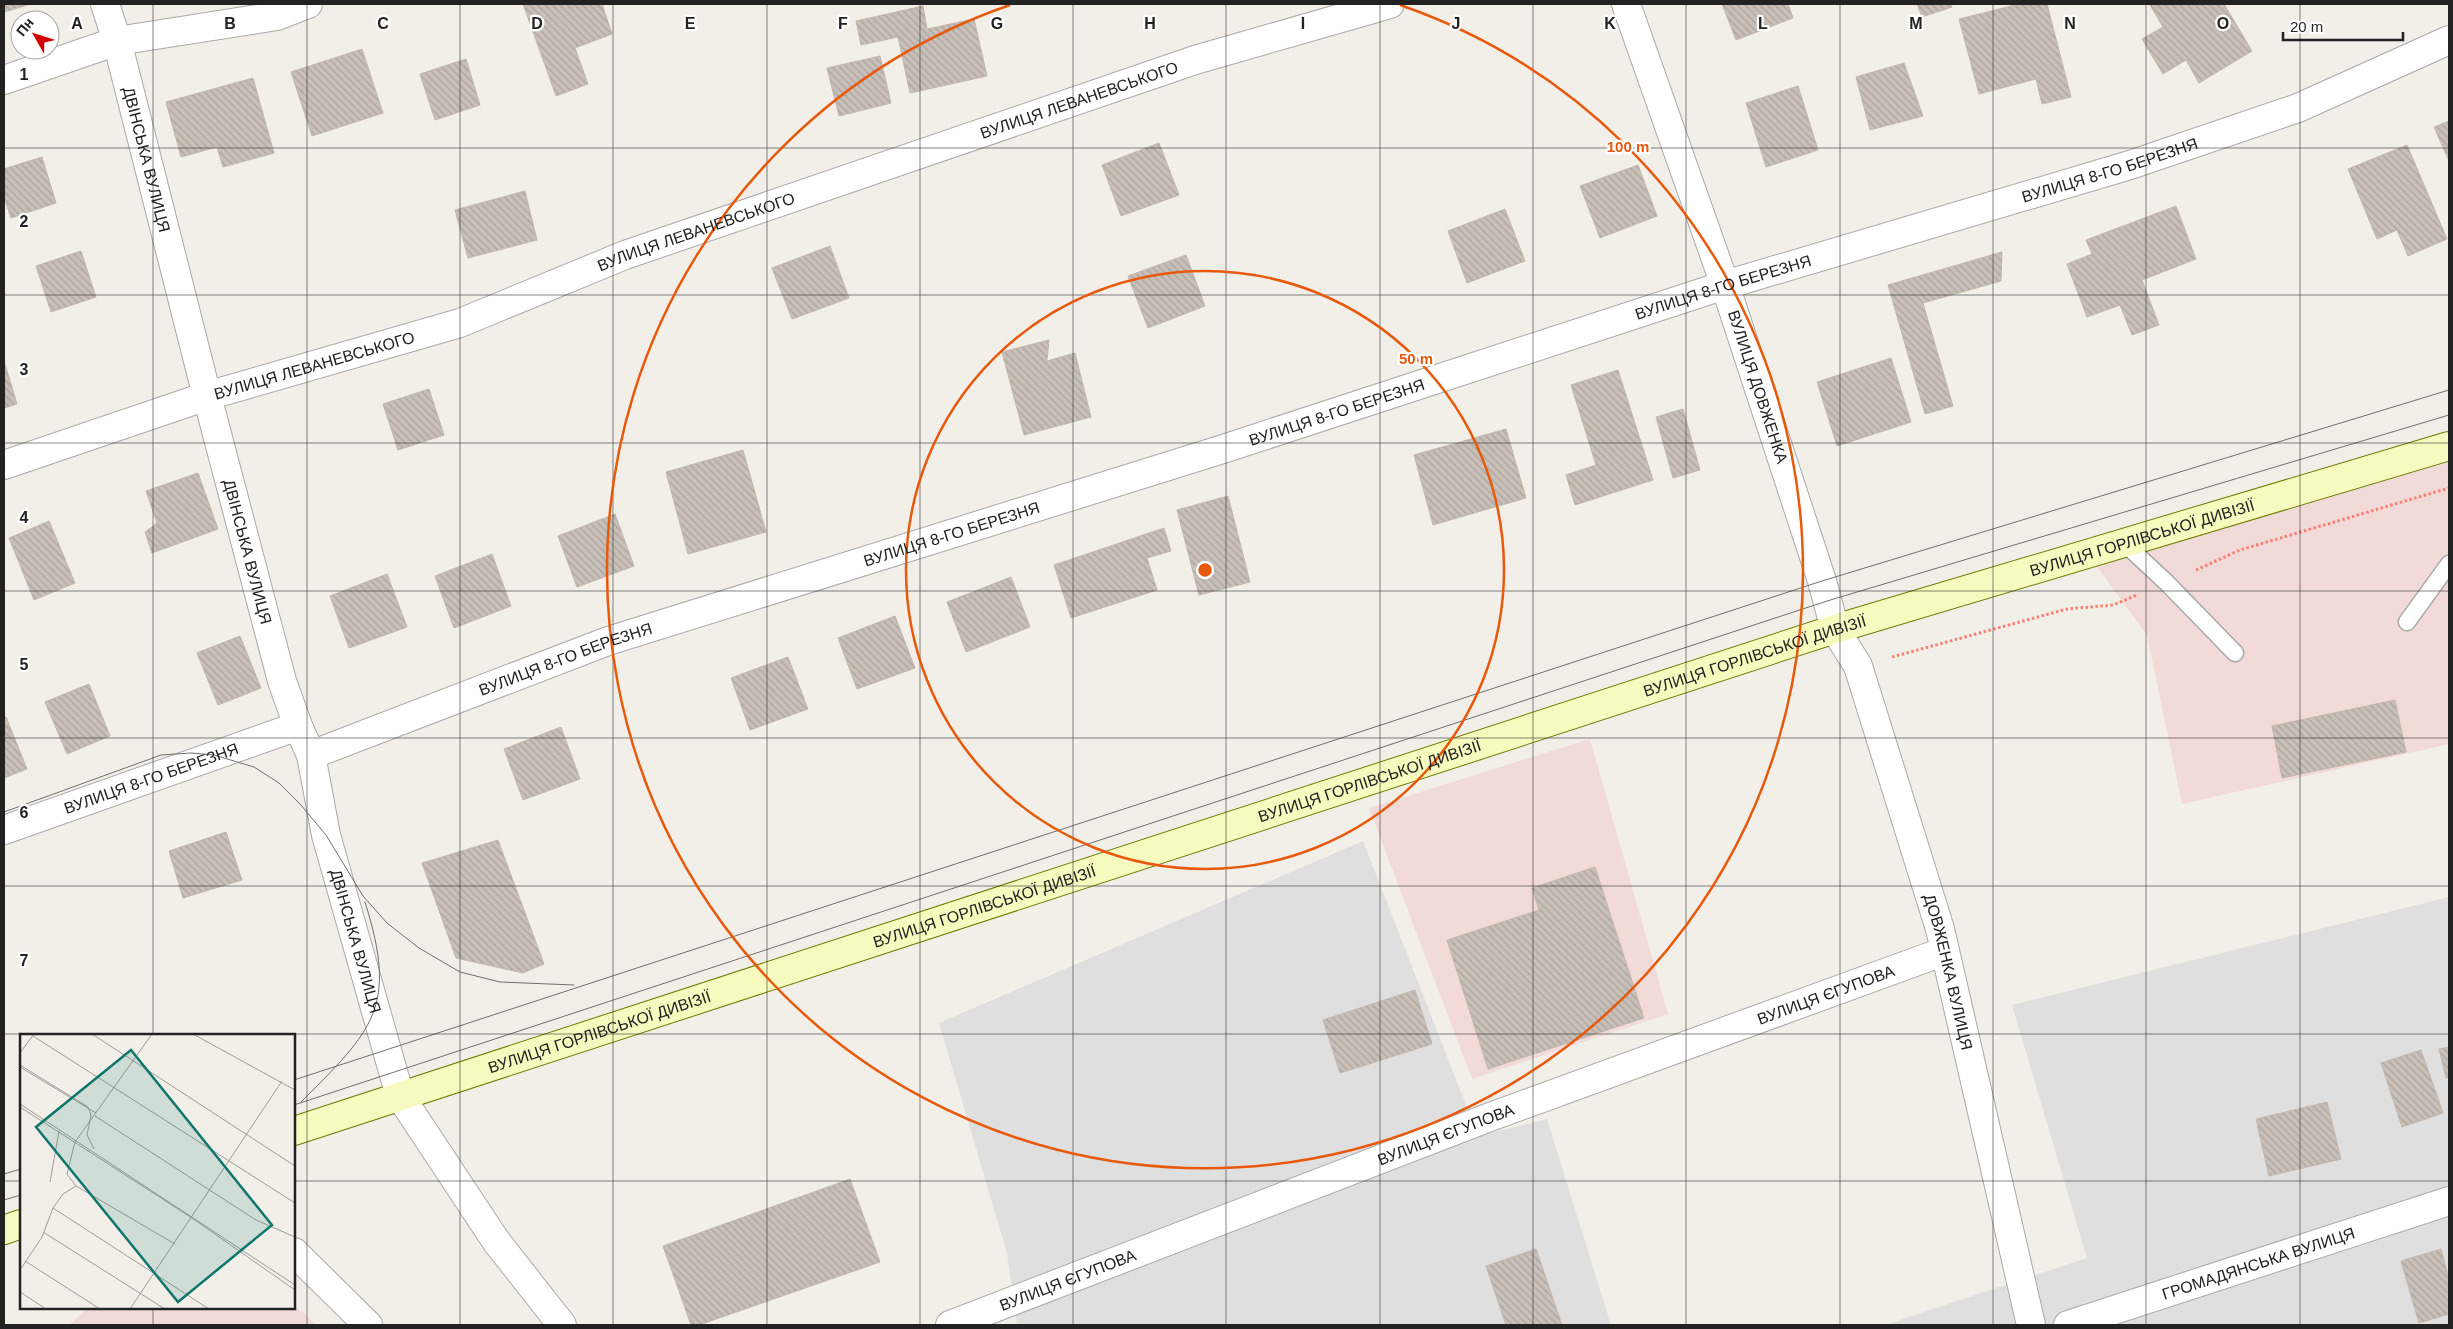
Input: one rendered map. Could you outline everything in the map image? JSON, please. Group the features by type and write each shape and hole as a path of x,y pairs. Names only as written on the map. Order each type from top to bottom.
{"main road":[{"name":"ВУЛИЦЯ ГОРЛІВСЬКОЇ ДИВІЗІЇ","path":"295,1131 1835,629 2449,446"},
{"path":"4,1230 20,1224"}],"street":[{"name":"ДВІНСЬКА ВУЛИЦЯ","path":"105,4 117,41 206,396 282,681 310,755 326,835 400,1096 496,1241 562,1325"},
{"path":"4,80 117,41 277,16 308,4"},
{"name":"ВУЛИЦЯ ЛЕВАНЕВСЬКОГО","path":"4,465 206,396 460,323 625,255 1195,60 1390,4"},
{"name":"ВУЛИЦЯ ДОВЖЕНКА","path":"1626,4 1725,285 1822,581 1835,629"},
{"name":"ВУЛИЦЯ 8-ГО БЕРЕЗНЯ","path":"310,755 608,641 1232,446 1725,285 2149,158 2298,108 2449,40"},
{"name":"ДОВЖЕНКА ВУЛИЦЯ","path":"1835,629 1858,666 1940,929 2031,1325"},
{"name":"ВУЛИЦЯ 8-ГО БЕРЕЗНЯ","path":"4,830 298,726"},
{"name":"ВУЛИЦЯ ЄГУПОВА","path":"950,1325 1490,1117 1945,951"},
{"name":"ГРОМАДЯНСЬКА ВУЛИЦЯ","path":"2068,1325 2449,1201"},
{"path":"295,1253 368,1325"}],"lane":[{"path":"2123,542 2168,583 2235,653"},
{"path":"2407,622 2449,564"}],"shaded area":[{"path":"2449,462 2449,744 2182,804 2147,635 2095,564"},
{"path":"1590,739 1668,1014 1472,1079 1369,808"},
{"path":"1363,841 1478,1136 1547,1119 1611,1325 1017,1325 1007,1253 939,1023"},
{"path":"2449,897 2449,1325 1885,1325 2087,1258 2012,1005"},
{"path":"295,1307 315,1325 69,1325 87,1309 295,1309"}],"building":[{"path":"4,4 31,4 10,10 4,12"},
{"path":"523,4 602,4 612,34 575,48 588,84 556,96"},
{"path":"1722,4 1788,4 1793,18 1736,40"},
{"path":"1917,4 1951,4 1952,7 1922,17"},
{"path":"2019,4 2047,4 2071,97 2042,104 2036,79 1979,94 1959,19"},
{"path":"2224,4 2252,51 2199,83 2186,60 2163,74 2142,39 2163,27 2150,5"},
{"path":"923,6 927,29 974,19 987,76 910,93 898,37 861,45 856,21"},
{"path":"362,49 383,113 312,136 291,72"},
{"path":"880,56 891,103 839,116 827,68"},
{"path":"466,59 480,105 435,120 420,74"},
{"path":"1904,63 1923,116 1870,130 1856,77"},
{"path":"253,78 274,153 223,167 217,147 181,157 166,102"},
{"path":"1798,86 1818,150 1766,167 1746,103"},
{"path":"2449,121 2449,161 2434,127"},
{"path":"1159,143 1179,195 1121,216 1102,165"},
{"path":"2407,145 2447,239 2408,256 2397,230 2377,239 2348,169"},
{"path":"42,157 56,203 11,218 4,197 4,169"},
{"path":"1638,165 1657,216 1600,238 1580,186"},
{"path":"525,191 537,240 468,258 455,210"},
{"path":"2176,206 2196,259 2142,280 2159,325 2132,335 2120,305 2087,317 2067,264 2092,254 2086,240"},
{"path":"1505,209 1525,261 1467,283 1448,231"},
{"path":"830,246 849,298 792,319 772,268"},
{"path":"81,251 96,297 51,312 36,266"},
{"path":"2002,252 2001,281 1923,303 1953,406 1925,414 1888,285"},
{"path":"1186,255 1205,306 1148,328 1128,276"},
{"path":"1049,340 1047,361 1075,353 1091,417 1024,435 1002,352"},
{"path":"1891,358 1911,422 1837,446 1817,382"},
{"path":"4,365 17,404 4,408"},
{"path":"1618,370 1653,480 1575,505 1566,475 1596,465 1571,385"},
{"path":"429,389 444,435 398,450 383,404"},
{"path":"1683,409 1700,470 1673,478 1656,417"},
{"path":"1506,429 1526,498 1433,525 1414,455"},
{"path":"743,450 766,532 688,554 666,472"},
{"path":"198,473 218,529 152,553 145,532 157,523 146,491"},
{"path":"1228,496 1250,582 1199,595 1177,510"},
{"path":"615,514 634,566 577,587 558,536"},
{"path":"49,521 75,583 34,600 9,538"},
{"path":"1164,528 1171,551 1147,558 1157,590 1071,618 1054,565"},
{"path":"492,554 511,606 454,628 435,576"},
{"path":"387,574 407,627 349,648 330,596"},
{"path":"1011,577 1030,627 966,652 947,602"},
{"path":"895,616 915,668 857,689 838,638"},
{"path":"240,636 261,688 218,705 197,653"},
{"path":"788,657 808,709 750,730 731,678"},
{"path":"89,684 110,736 67,754 45,702"},
{"path":"2395,700 2406,752 2282,778 2272,726"},
{"path":"6,717 27,769 4,778 4,718"},
{"path":"561,727 580,779 523,800 504,749"},
{"path":"226,832 242,880 183,898 169,851"},
{"path":"498,840 544,964 523,973 456,958 422,863"},
{"path":"1595,867 1644,1018 1488,1069 1447,940 1539,910 1532,888"},
{"path":"1415,990 1432,1044 1340,1073 1323,1020"},
{"path":"2449,1047 2449,1077 2446,1078 2439,1049"},
{"path":"2421,1050 2443,1113 2402,1127 2381,1063"},
{"path":"2327,1102 2341,1159 2269,1176 2256,1119"},
{"path":"850,1179 880,1262 699,1325 691,1325 663,1246"},
{"path":"1536,1249 1562,1325 1506,1325 1486,1266"},
{"path":"2441,1249 2449,1279 2449,1314 2419,1323 2401,1261"}],"tram line":[{"path":"295,1080 1822,581 2449,390"},
{"path":"295,1105 1827,601 2449,415"},
{"path":"4,812 161,755 191,753 214,755 254,767 279,783 300,804 326,835 363,896 387,923 419,948 460,972 500,982 574,985"},
{"path":"301,1102 346,1055 362,1034 373,1014 378,992 379,967 375,938 365,902"},
{"path":"4,1174 20,1169"},
{"path":"4,1200 20,1195"}]}
